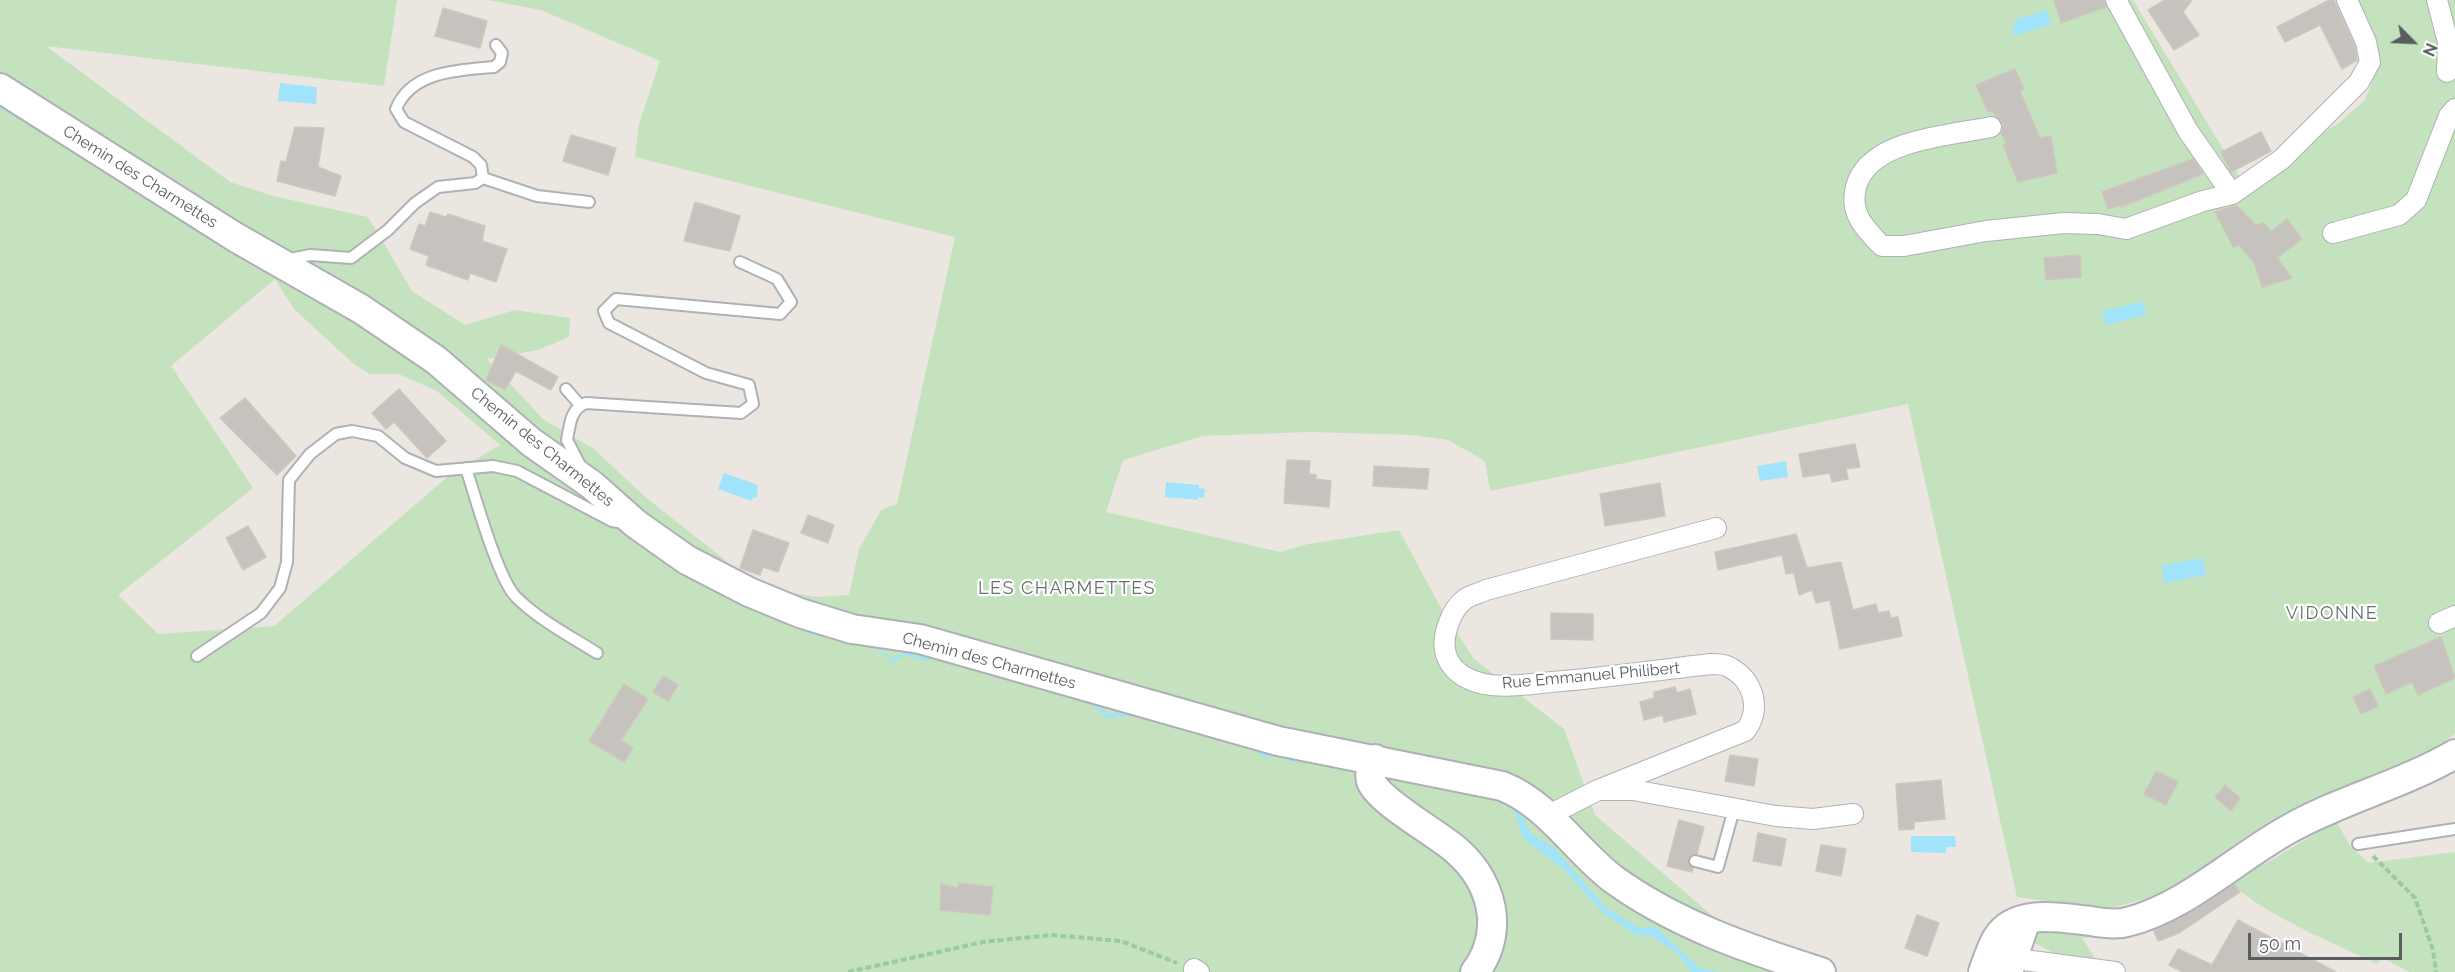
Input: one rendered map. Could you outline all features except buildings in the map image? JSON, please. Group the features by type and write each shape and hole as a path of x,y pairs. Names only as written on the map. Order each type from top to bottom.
{"street":[{"path":"2116,0 2188,131 2232,194"},
{"path":"1991,127 1915,141 1885,152 1863,171 1853,195 1856,212 1865,229 1882,246 1986,231 2064,223 2098,224 2126,230 2203,201 2232,194 2282,159 2359,82 2370,62 2366,42 2347,0"},
{"path":"2437,0 2448,42 2447,72"},
{"name":"Chemin des Charmettes","path":"0,88 278,261 361,309 436,360 531,442 592,486 636,524 687,560 749,592 800,614 852,629 920,639 1041,675 1372,766 1502,786 1516,792 1547,816 1605,872 1670,914 1734,943 1821,972"},
{"path":"2333,233 2399,215 2416,200 2449,116 2455,109"},
{"name":"Rue Emmanuel Philibert","path":"1547,816 1598,790 1745,731 1754,720 1756,704 1742,676 1728,666 1711,664 1578,680 1506,686 1485,684 1465,678 1451,668 1444,655 1444,638 1449,622 1465,600 1486,590 1716,528"},
{"path":"2115,972 1998,964 1998,938 2010,925 2043,916 2124,923 2148,915 2184,897 2289,828 2337,806 2426,771 2455,754"},
{"path":"1372,766 1372,783 1385,798 1458,851 1476,871 1488,892 1492,929 1489,946 1475,972"},
{"path":"2385,788 2424,782 2455,772"},
{"path":"1598,790 1634,790 1776,816 1813,819 1853,814"}],"lane":[{"path":"483,178 481,165 473,157 404,122 396,109 401,97 411,86 440,74 494,68 500,62 502,52 496,45"},
{"path":"483,178 537,196 589,202"},
{"path":"278,261 310,255 351,258 388,230 415,203 438,187 475,183 483,178"},
{"path":"592,486 567,440 572,415 580,405 586,403 741,413 753,405 749,385 706,373 609,324 604,311 616,299 780,314 790,302 777,279 740,262"},
{"path":"566,389 580,405"},
{"path":"197,656 261,613 280,588 287,562 289,480 310,454 336,434 352,431 378,436 405,458 436,471 493,466 518,471 612,521 636,524"},
{"path":"466,468 497,561 514,596 543,619 597,652"},
{"path":"1695,861 1718,867 1734,809"},
{"path":"2358,844 2455,829"}],"path":[{"path":"2374,858 2415,898 2433,950 2436,972"},
{"path":"848,972 983,942 1051,935 1121,941 1196,971"}],"green space":[{"path":"0,0 397,0 384,86 46,46 230,182 273,196 368,217 412,291 465,325 515,310 570,318 569,337 538,350 487,359 544,420 594,449 644,496 759,587 816,597 849,595 859,549 881,510 897,504 955,237 635,157 639,124 660,61 541,10 488,0 2133,0 2247,189 2293,163 2312,139 2339,123 2365,100 2378,67 2370,26 2351,0 2455,0 2455,734 2429,753 2339,790 2248,835 2168,893 2107,909 2017,897 1908,404 1490,491 1485,461 1448,440 1413,435 1309,432 1203,436 1123,460 1106,512 1280,552 1308,544 1399,530 1442,610 1474,659 1564,729 1595,815 1778,972 0,972","holes":["275,279 294,309 355,365 370,374 399,374 437,391 500,445 452,473 274,626 158,634 118,595 253,488 171,366"]},
{"path":"2336,821 2351,847 2368,863 2455,852 2455,972 2410,972 2383,958 2377,964 2277,915 2241,891 2229,879 2120,935 2082,938 2096,960 2059,956 2031,941 2035,932 2077,928 2236,866 2265,864"}],"water":[{"path":"2047,10 2051,24 2014,36 2012,27 2016,26 2014,20"},
{"path":"280,83 317,87 316,104 278,101"},
{"path":"2143,302 2146,315 2106,325 2102,311"},
{"path":"1786,461 1788,477 1760,481 1757,466"},
{"path":"724,473 758,485 757,498 753,497 752,501 718,489"},
{"path":"1166,482 1199,485 1199,488 1205,489 1204,498 1198,497 1198,500 1165,497"},
{"path":"647,538 694,569 781,611 804,626 866,642 876,646 893,659 905,652 926,658 940,654 972,663 973,668 1089,699 1108,714 1135,712 1252,743 1265,754 1278,749 1303,753 1310,757 1320,755 1346,760 1349,766 1320,761 1289,762 1277,753 1264,758 1250,747 1134,715 1107,718 1087,701 971,670 968,666 940,657 925,661 905,655 892,663 884,653 869,645 807,634 784,616 666,559 644,541"},
{"path":"2203,558 2206,575 2164,583 2162,565"},
{"path":"1482,791 1515,801 1530,833 1554,848 1606,908 1639,928 1655,927 1699,968 1719,972 1692,972 1678,954 1650,935 1637,935 1603,913 1565,870 1523,838 1513,807"},
{"path":"1911,836 1955,836 1956,847 1946,847 1946,853 1911,852"}],"district":[{"name":"LES CHARMETTES","path":"1067,589"},
{"name":"VIDONNE","path":"2332,614"}]}
